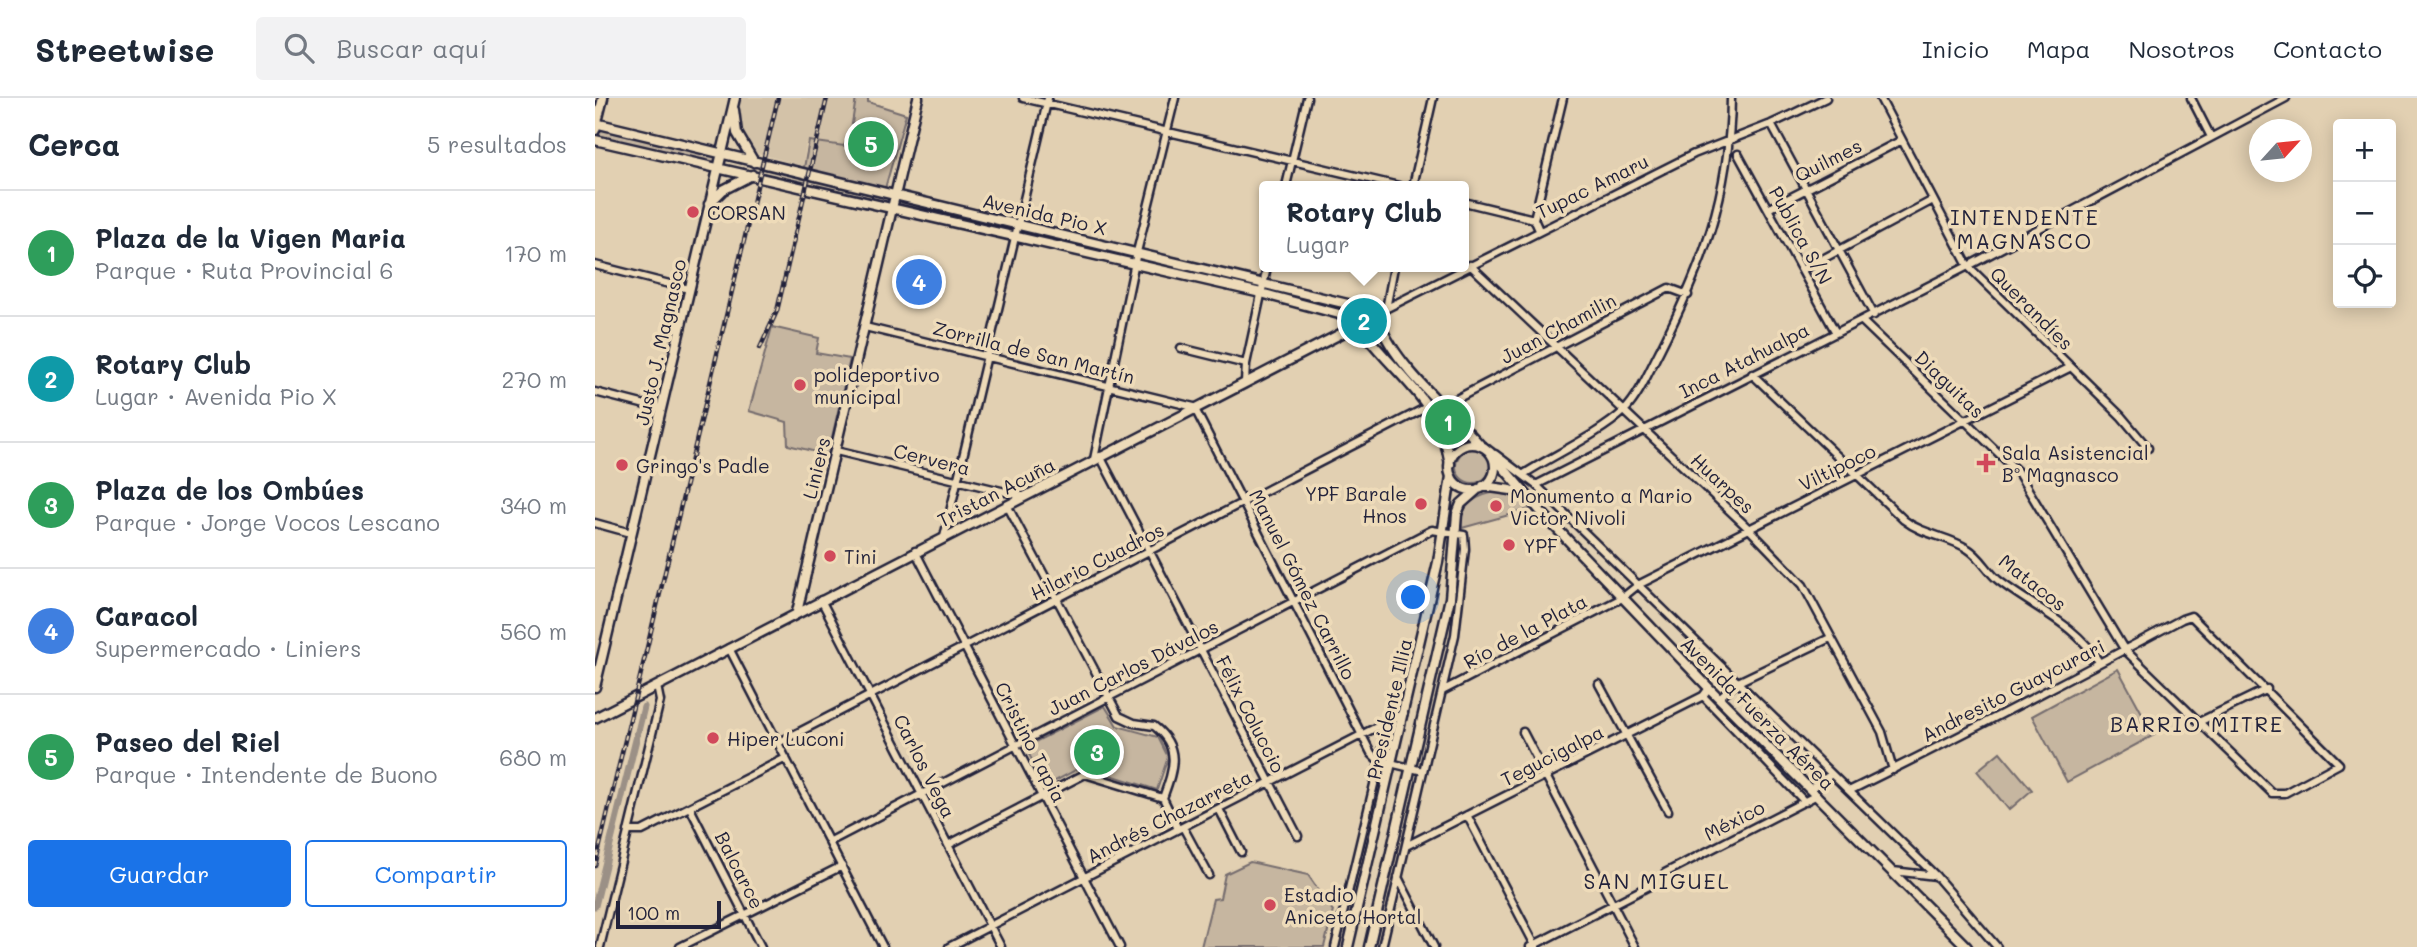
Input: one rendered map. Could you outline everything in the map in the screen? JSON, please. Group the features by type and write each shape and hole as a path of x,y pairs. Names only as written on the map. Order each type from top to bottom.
{"main road":[{"path":"596,125 603,98"},
{"name":"Liniers","path":"797,612 918,98"},
{"path":"734,102 737,133 754,162"},
{"name":"Justo J. Magnasco","path":"595,687 598,657 631,533 734,102"},
{"name":"Avenida Pio X","path":"596,125 1360,307"},
{"name":"Avenida Pio X","path":"595,139 1261,293 1339,314 1351,325"},
{"path":"709,204 723,190 752,175"},
{"path":"1366,335 1375,331 1378,318 1370,307 1360,307 1352,315 1351,325 1366,335 1429,406 1446,439 1451,476 1465,488 1511,490 1530,499"},
{"name":"Avenida Fuerza Aérea","path":"1378,318 1389,343 1622,598 1967,947"},
{"name":"Tristan Acuña","path":"595,718 1351,325"},
{"path":"1450,464 1461,447 1486,449 1495,471 1481,487"},
{"name":"Presidente Illia","path":"1348,947 1404,713 1444,529 1451,476"},
{"name":"Presidente Illia","path":"1369,947 1450,598 1453,532 1461,504 1481,487"}],"street":[{"path":"1023,98 1048,101 1378,181"},
{"path":"1097,457 1137,252 1175,98"},
{"path":"1287,181 1307,98"},
{"path":"1414,181 1433,98"},
{"path":"1539,230 1534,219 1563,98"},
{"path":"1524,474 1624,411 1645,379 1688,295 1713,228 1729,140 1731,98"},
{"name":"Tupac Amaru","path":"1470,265 1729,140 1826,98"},
{"name":"Querandíes","path":"1880,98 1968,266 2069,368 2121,416 2148,448"},
{"path":"2191,98 2211,137"},
{"name":"Inca Atahualpa","path":"1536,485 1835,331 1862,321 2286,98"},
{"path":"944,537 955,481 1048,101"},
{"path":"1771,124 1874,314"},
{"name":"Quilmes","path":"1769,209 1902,140"},
{"name":"Publica S/N","path":"1738,154 1835,331"},
{"path":"1802,270 1933,201"},
{"path":"1469,203 1534,219"},
{"path":"595,265 689,289"},
{"name":"Huarpes","path":"1470,265 1748,528 1803,585 1882,732 1893,770"},
{"path":"1245,382 1246,364 1266,272"},
{"path":"1386,309 1393,272"},
{"name":"Tupac Amaru","path":"1378,318 1386,309 1457,272"},
{"name":"Juan Chamilin","path":"1445,405 1669,288 1688,295"},
{"name":"Diaguitas","path":"1862,321 2023,480 2124,649 2272,793 2278,794 2339,764 2267,689"},
{"name":"Zorrilla de San Martín","path":"865,327 1194,407"},
{"path":"1181,348 1246,364"},
{"name":"Viltipoco","path":"1622,598 1638,585 1748,528 2069,368"},
{"name":"Matacos","path":"1752,374 1916,529 1969,549 1998,580 2045,611 2091,648 2099,662"},
{"path":"595,392 661,409"},
{"name":"Hilario Cuadros","path":"778,743 1429,406"},
{"name":"Manuel Gómez Carrillo","path":"1194,407 1378,760"},
{"path":"1486,449 1536,485 1936,876 1997,947"},
{"name":"Cervera","path":"836,451 1022,496"},
{"name":"Félix Coluccio","path":"1097,457 1298,836"},
{"path":"1006,504 1107,698 1124,720 1154,726 1171,744 1175,764 1163,798"},
{"path":"595,523 631,533"},
{"path":"1382,947 1455,635 1466,558 1464,535 1444,529"},
{"name":"Juan Carlos Dávalos","path":"829,842 1432,530 1444,529"},
{"name":"Cristino Tapia","path":"915,551 1120,947"},
{"name":"Río de la Plata","path":"1442,691 1622,598"},
{"name":"Carlos Vega","path":"821,600 1001,947"},
{"name":"Andresito Guaycurari","path":"1849,791 2191,616 2267,689"},
{"path":"1719,698 1736,683 1831,638"},
{"path":"729,648 883,947"},
{"path":"1599,684 1668,811"},
{"path":"600,947 660,701 657,686"},
{"name":"Tegucigalpa","path":"1406,846 1703,696 1709,688"},
{"path":"2199,722 2267,689"},
{"path":"1703,696 1805,803"},
{"name":"Andrés Chazarreta","path":"949,947 1404,713"},
{"path":"1335,947 1389,722"},
{"path":"1523,732 1636,947"},
{"path":"628,831 642,831 786,758"},
{"path":"1378,760 1423,771"},
{"path":"948,845 1085,774 1091,774 1163,798 1209,876"},
{"name":"México","path":"1665,873 1805,803 1830,775"},
{"name":"Balcarce","path":"690,808 761,947"},
{"path":"1219,808 1241,852"},
{"path":"1467,815 1533,946 1649,886"},
{"path":"680,947 842,866"},
{"path":"1893,871 1936,876"},
{"path":"1398,877 1434,947"},
{"path":"1343,916 1355,919"}],"shaded area":[{"path":"739,98 856,98 851,130 843,146 813,140 806,143 803,166 753,152 740,131 737,108"},
{"path":"856,98 868,98 868,102 906,114 884,192 803,173 809,141 844,146 851,130"},
{"path":"597,123 721,155 718,167 595,140"},
{"name":"polideportivo municipal","path":"772,327 819,338 816,353 850,359 828,455 788,445 787,422 749,411"},
{"path":"1432,400 1468,439 1451,447 1445,424"},
{"path":"1473,449 1485,454 1490,466 1485,478 1473,483 1461,478 1456,466 1461,454"},
{"path":"1498,492 1521,499 1531,509 1462,528 1463,513 1471,502 1483,495"},
{"path":"2118,669 2154,735 2067,782 2032,716"},
{"path":"1105,706 1117,726 1158,737 1168,757 1157,790 1083,766 1046,786 1025,747"},
{"path":"2000,752 2032,790 2009,810 1977,771"},
{"name":"Estadio Aniceto Hortal","path":"1250,862 1308,875 1333,911 1324,947 1201,947 1213,899 1220,898 1225,874"}],"waterway":[{"path":"595,906 644,707"}],"railway":[{"path":"595,866 778,98"},
{"path":"760,348 777,311 827,98"}],"place":[{"name":"Paseo del Riel","path":"871,144"},
{"name":"CORSAN","path":"693,212"},
{"name":"Caracol","path":"919,282"},
{"name":"Rotary Club","path":"1364,321"},
{"name":"polideportivo municipal","path":"800,385"},
{"name":"Plaza de la Vigen Maria","path":"1448,422"},
{"name":"Sala Asistencial Bº Magnasco","path":"1986,463"},
{"name":"Gringo's Padle","path":"622,465"},
{"name":"YPF Barale Hnos","path":"1421,504"},
{"name":"Monumento a Mario Victor Nivoli","path":"1496,506"},
{"name":"YPF","path":"1509,545"},
{"name":"Tini","path":"830,556"},
{"name":"Hiper Luconi","path":"713,738"},
{"name":"Plaza de los Ombúes","path":"1097,752"},
{"name":"Estadio Aniceto Hortal","path":"1270,905"}],"district":[{"name":"INTENDENTE MAGNASCO","path":"2025,228"},
{"name":"BARRIO MITRE","path":"2197,723"},
{"name":"SAN MIGUEL","path":"1657,880"}]}
